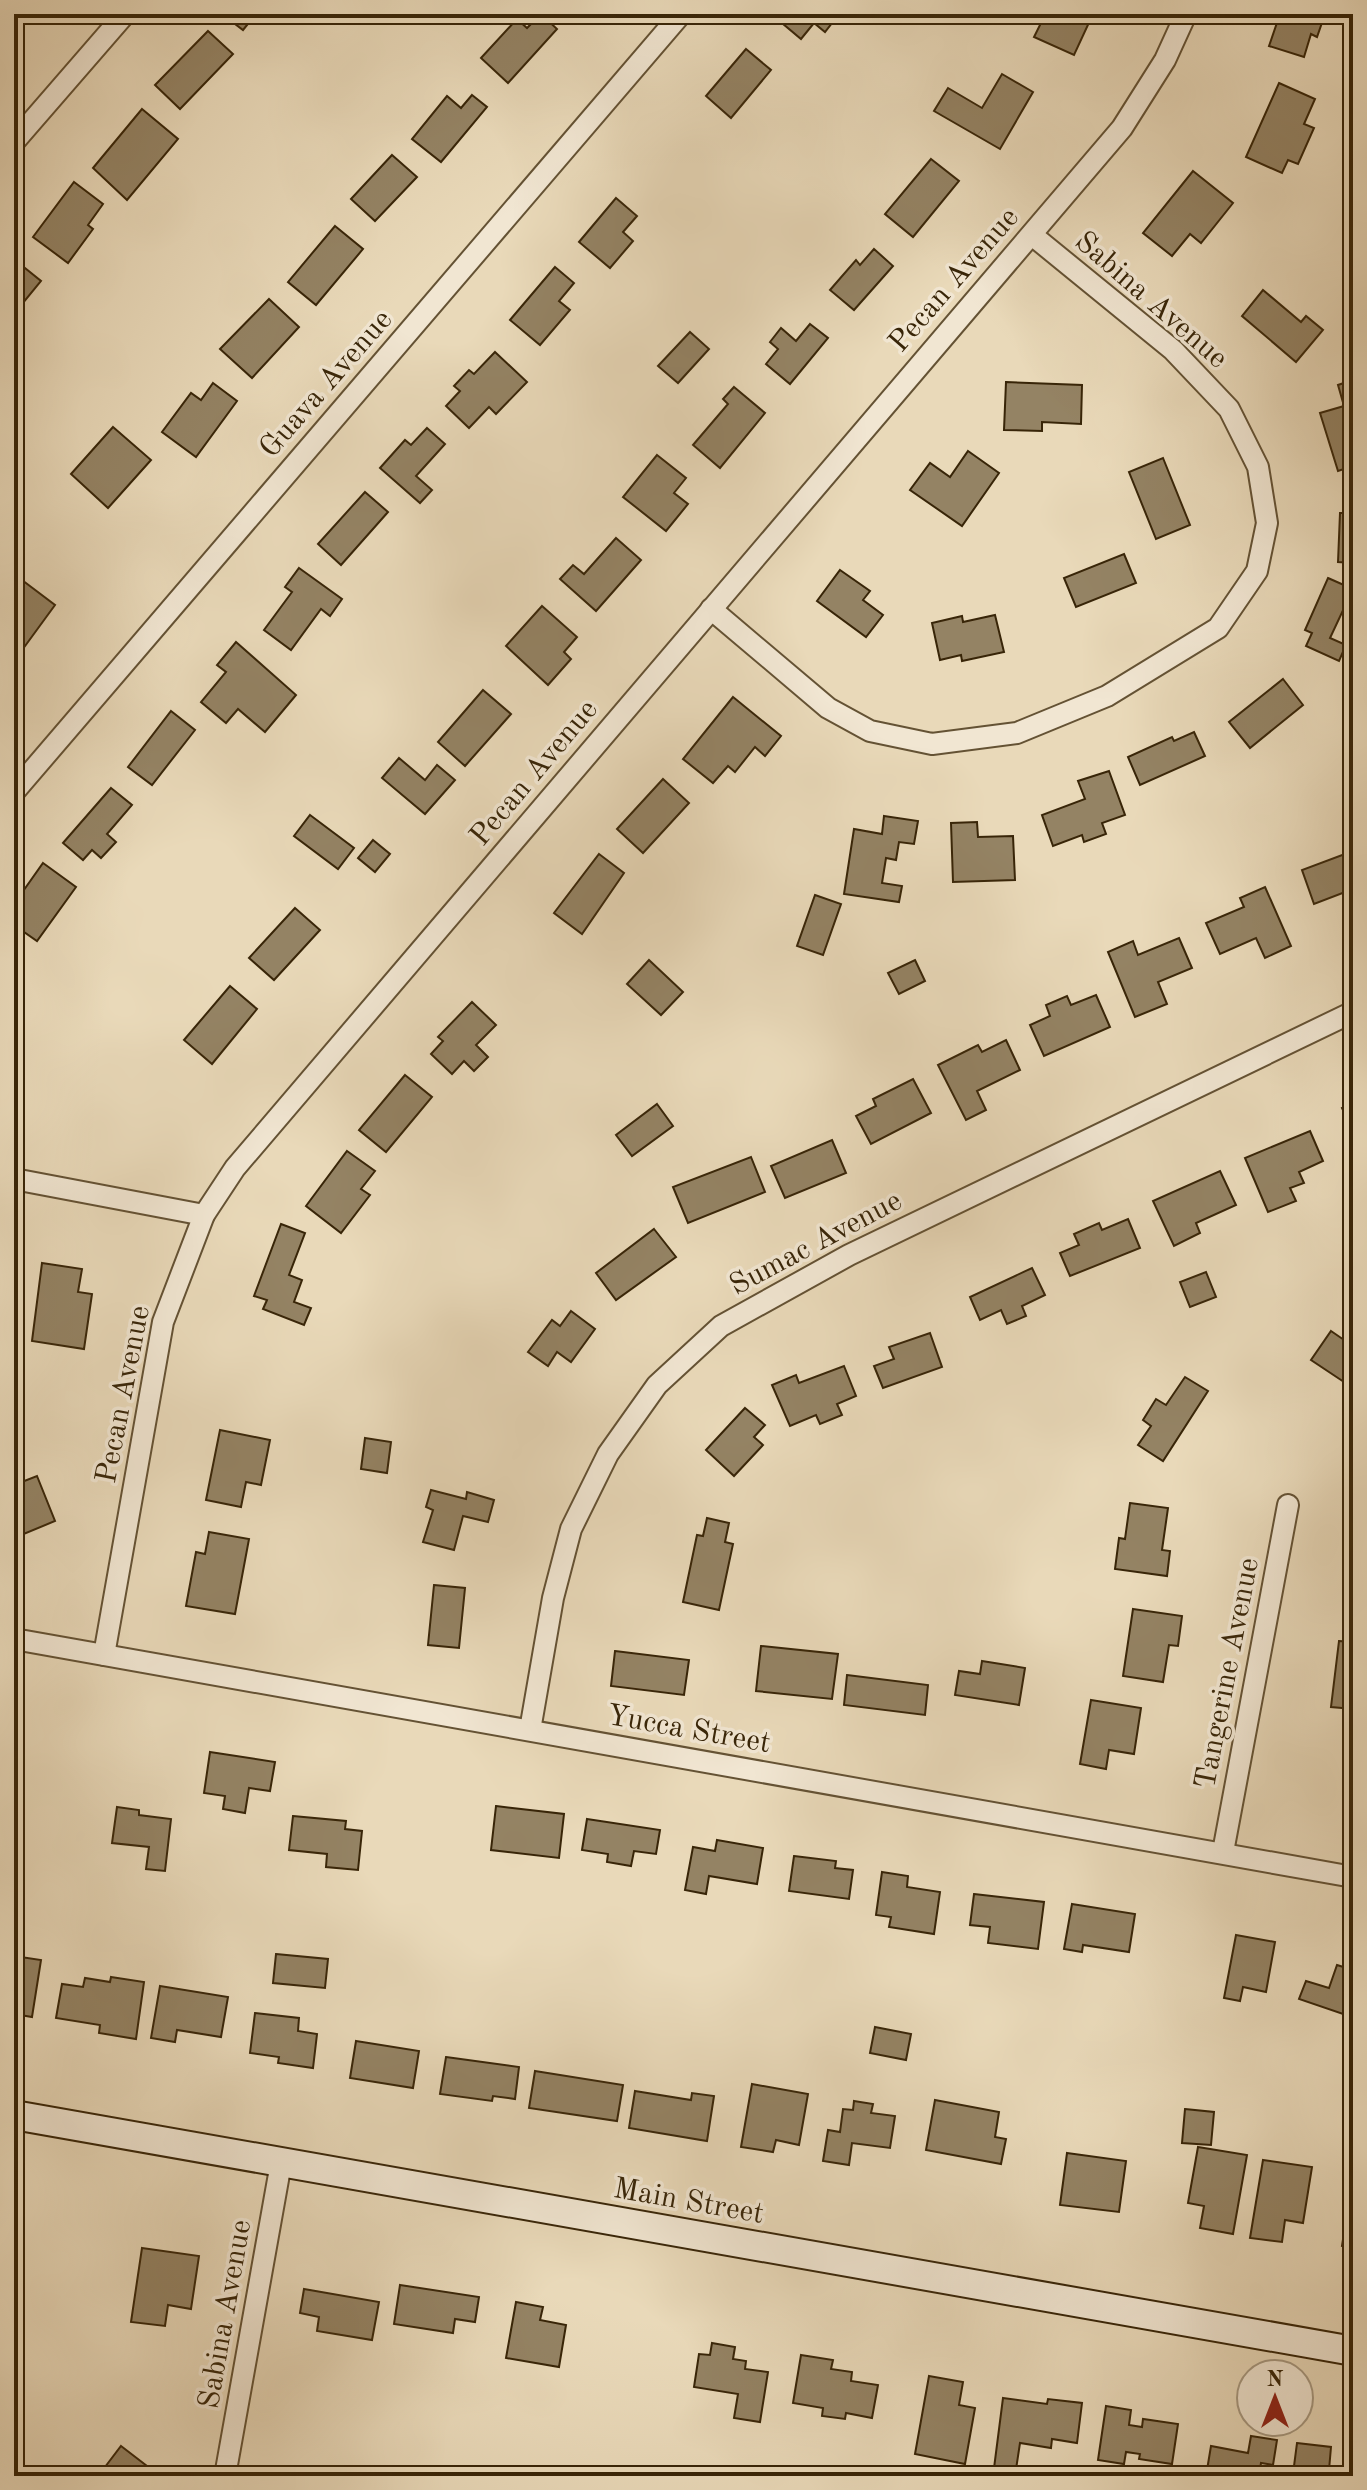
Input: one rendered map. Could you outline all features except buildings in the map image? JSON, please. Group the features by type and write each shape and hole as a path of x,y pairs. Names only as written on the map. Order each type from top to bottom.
{"main road":[{"name":"Main Street","path":"14,2115 1353,2351"}],"street":[{"path":"14,142 125,14"},
{"name":"Guava Avenue","path":"14,792 681,14"},
{"name":"Pecan Avenue","path":"104,1655 163,1322 204,1215 235,1168 1122,128 1165,60 1186,14"},
{"name":"Sabina Avenue","path":"711,609 828,708 870,731 932,744 1017,733 1107,696 1218,628 1257,571 1267,523 1258,467 1229,409 1173,350 1032,235"},
{"name":"Sumac Avenue","path":"530,1730 553,1598 571,1529 608,1454 657,1385 721,1326 849,1255 1353,1012"},
{"path":"14,1179 204,1215"},
{"name":"Tangerine Avenue","path":"1223,1852 1288,1505"},
{"name":"Yucca Street","path":"14,1639 1353,1877"},
{"name":"Sabina Avenue","path":"225,2476 281,2163"}]}
